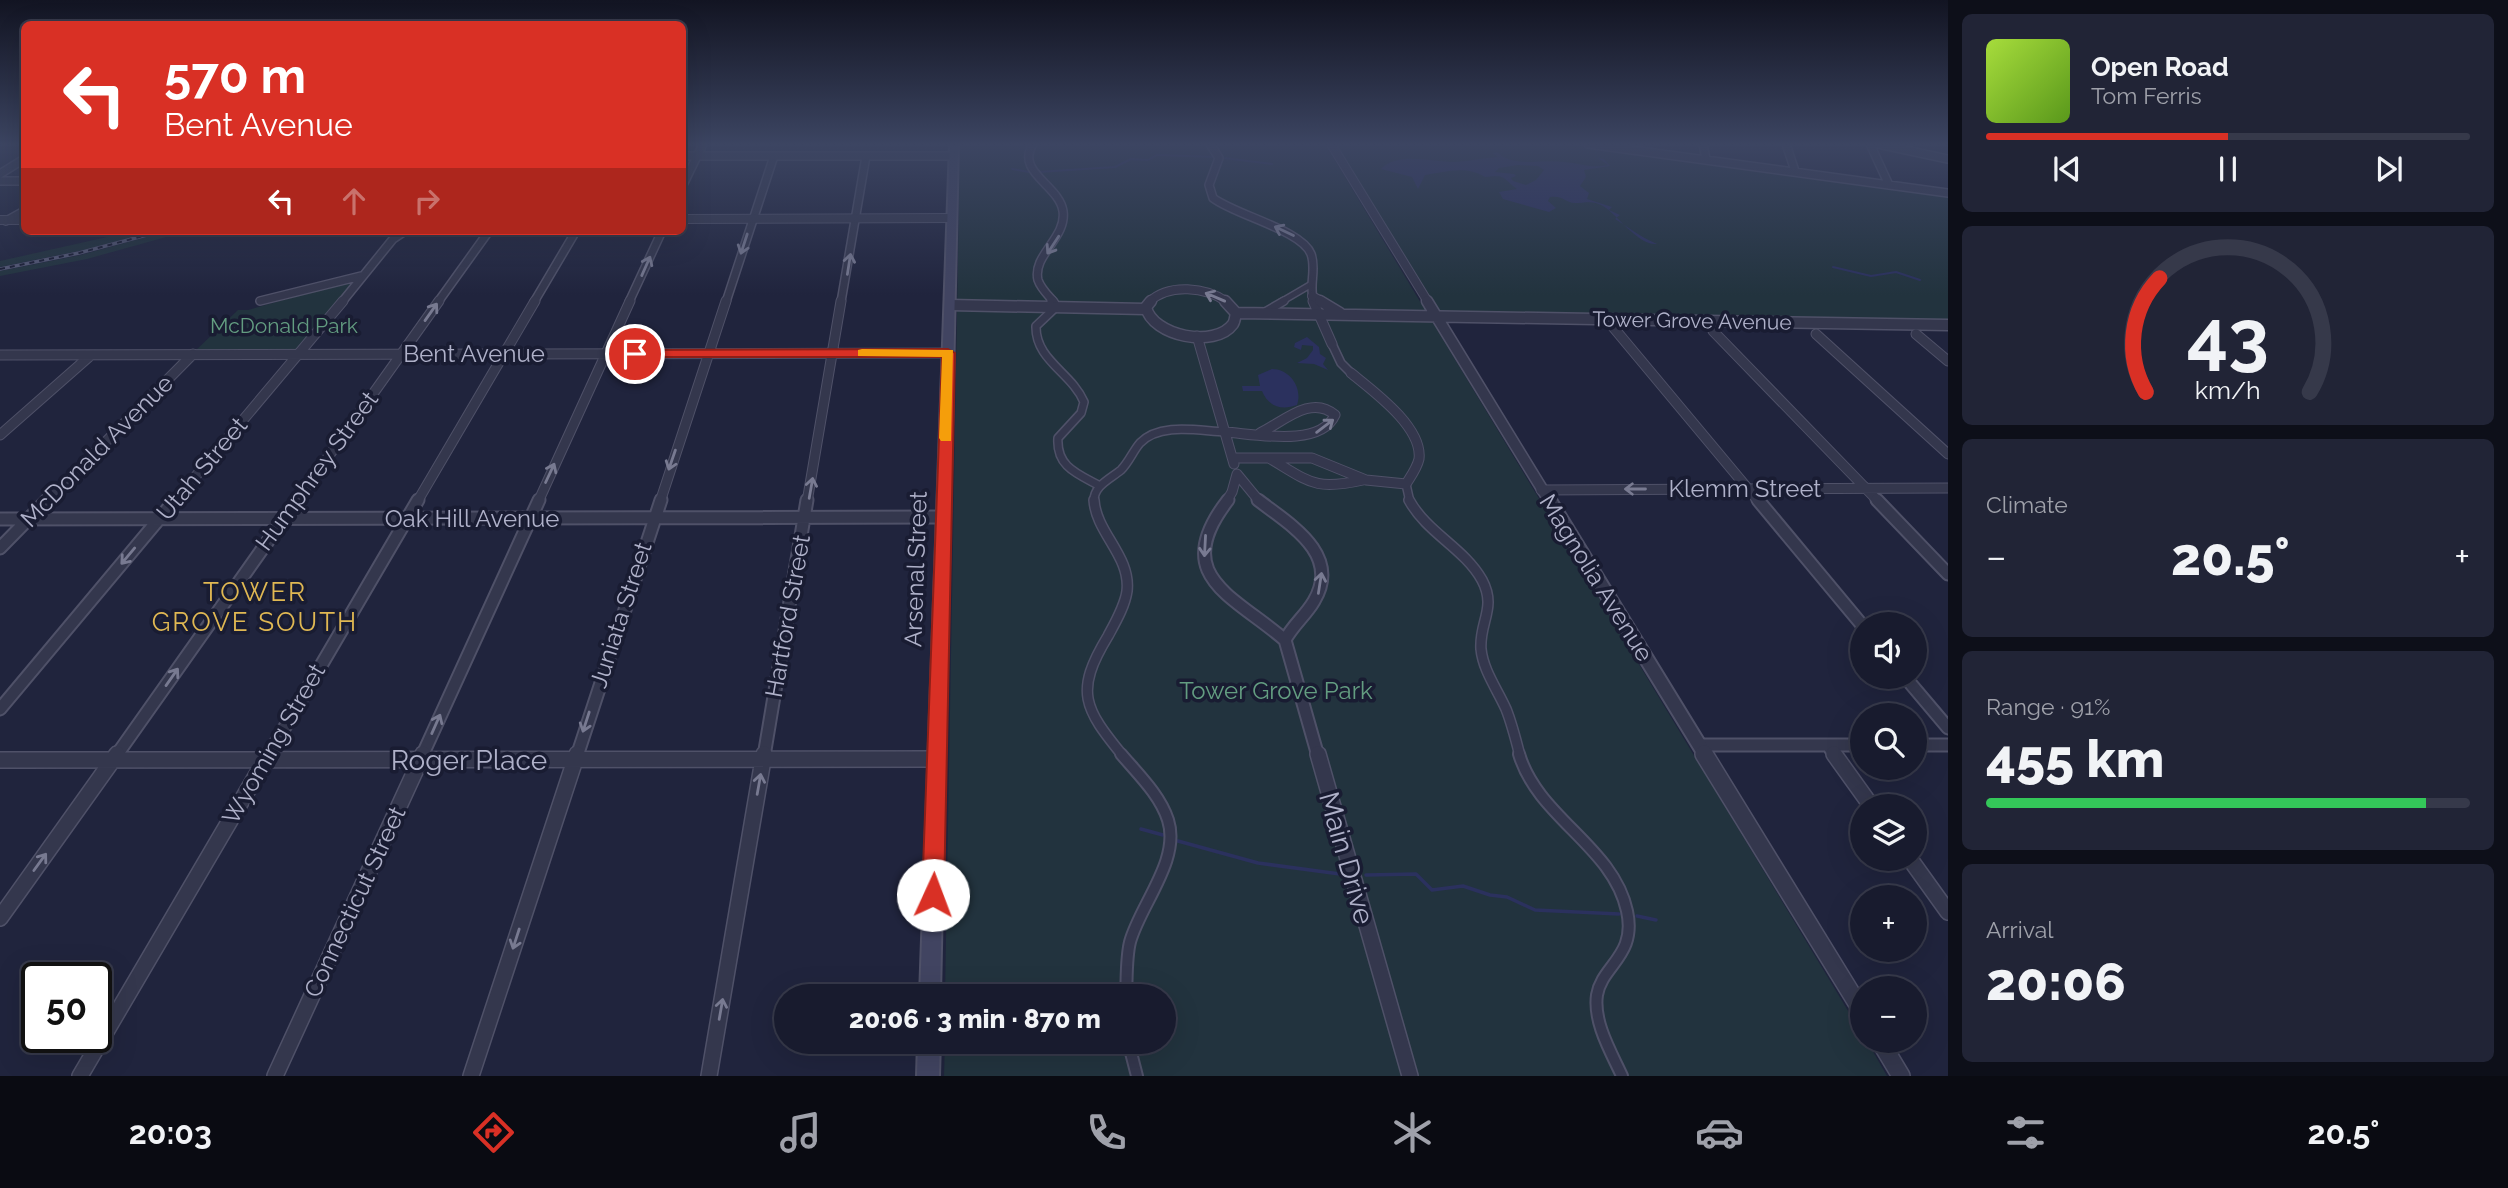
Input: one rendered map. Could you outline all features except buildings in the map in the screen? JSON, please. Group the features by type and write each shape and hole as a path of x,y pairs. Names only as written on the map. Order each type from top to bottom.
{"main road":[{"name":"Arsenal Street","path":"930,984 953,194"},
{"path":"928,1076 929,1054"}],"street":[{"name":"Juniata Street","path":"471,1076 761,194"},
{"name":"Hartford Street","path":"709,1076 860,194"},
{"path":"1055,194 1063,209 1063,226 1038,273 1039,282 1056,307"},
{"path":"1211,194 1237,213 1286,232 1308,250 1314,264 1310,285 1312,296 1341,363 1389,405 1417,444 1419,460 1406,484 1408,500 1418,516 1467,560 1486,586 1489,601 1482,651 1509,717 1527,774 1610,874 1626,906 1628,929 1625,949 1601,982 1597,995 1601,1028 1622,1076"},
{"name":"Magnolia Avenue","path":"1361,194 1850,992"},
{"path":"3,221 21,212"},
{"path":"686,219 952,218"},
{"path":"3,221 21,220"},
{"name":"Utah Street","path":"0,709 353,290 391,235"},
{"name":"Humphrey Street","path":"0,918 486,235"},
{"name":"Wyoming Street","path":"80,1076 574,235"},
{"name":"Connecticut Street","path":"275,1076 660,235"},
{"path":"260,301 361,276"},
{"path":"1263,313 1310,285"},
{"path":"1188,290 1217,296 1228,303 1236,313 1235,322 1228,329 1198,336 1179,335 1159,328 1149,320 1145,309 1149,301 1157,295 1188,290"},
{"path":"951,291 964,300 984,305"},
{"path":"1312,296 1334,311 1347,315"},
{"path":"1395,316 1419,310 1425,300"},
{"path":"950,305 1145,309"},
{"path":"949,327 960,312 984,305"},
{"path":"1056,307 1038,324 1036,337 1050,359 1079,388 1084,402 1081,413 1058,438 1058,458 1065,467 1100,486"},
{"path":"1236,313 1435,317"},
{"path":"1395,316 1422,321 1446,334"},
{"name":"Tower Grove Avenue","path":"1435,317 1948,325"},
{"path":"1613,327 1851,612"},
{"path":"1713,331 1948,574"},
{"path":"1816,334 1948,454"},
{"path":"1916,334 1948,361"},
{"path":"1198,336 1237,474 1259,501 1286,518 1306,536 1318,557 1321,569 1320,591 1285,640 1232,601 1209,572 1203,553 1206,532 1228,502 1237,474"},
{"name":"Bent Avenue","path":"0,355 948,353"},
{"name":"McDonald Avenue","path":"0,548 193,354"},
{"path":"0,435 91,355"},
{"path":"1127,984 1130,942 1163,870 1171,836 1169,821 1160,801 1098,725 1089,710 1088,676 1096,655 1116,622 1127,590 1121,557 1093,505 1094,496 1100,486 1123,468 1140,443 1151,434 1168,430 1310,435 1325,429 1334,421 1335,415 1331,410 1323,408 1304,410 1289,415 1260,433"},
{"path":"1233,458 1312,458 1366,480"},
{"path":"1269,458 1308,483 1335,486 1366,480 1406,484"},
{"path":"1335,486 1343,478 1338,467"},
{"name":"Klemm Street","path":"1541,490 1948,488"},
{"path":"1228,502 1259,501"},
{"name":"Oak Hill Avenue","path":"0,519 944,517"},
{"name":"Main Drive","path":"1285,640 1410,1076"},
{"path":"1915,689 1948,729"},
{"path":"1699,745 1850,745"},
{"path":"1828,745 1863,794"},
{"path":"1927,745 1948,745"},
{"name":"Roger Place","path":"0,760 937,759"},
{"path":"1919,871 1948,912"},
{"path":"1888,1053 1902,1076"},
{"path":"1131,1054 1137,1076"}],"green space":[{"name":"Tower Grove Park","path":"959,194 1355,194 1850,1013 1850,1053 1874,1053 1887,1076 944,1076 945,1054 1176,1054 1176,984 945,984"},
{"path":"1366,194 1948,194 1948,321 1442,313"},
{"path":"116,235 141,235 0,267 0,261"},
{"path":"154,235 174,235 87,259 0,276 0,271 81,255"},
{"name":"McDonald Park","path":"347,282 353,284 295,351 194,352 238,310 248,310"}],"water":[{"path":"1500,194 1589,194 1587,199 1612,207 1609,210 1596,203 1572,203 1558,197 1550,197 1548,201 1556,208 1549,212 1503,199"},
{"path":"1624,225 1640,235 1657,244 1643,240"},
{"path":"1307,337 1319,347 1320,354 1326,358 1323,364 1328,370 1314,364 1297,363 1307,358 1313,350 1313,346 1302,345 1301,350 1294,347 1295,343"},
{"path":"1272,369 1284,372 1294,381 1298,392 1297,405 1276,406 1271,404 1262,391 1243,391 1242,386 1260,386 1258,375"}],"waterway":[{"path":"1833,267 1871,276 1896,272 1920,280"},
{"path":"1141,829 1163,835"},
{"path":"1178,841 1258,863 1340,874"},
{"path":"1366,875 1416,874 1432,890 1463,886 1490,895 1507,897 1535,910 1619,914"},
{"path":"1637,916 1656,920"}],"railway":[{"path":"0,269 79,253 147,235"}],"slow traffic":[{"path":"862,353 948,353 946,438"}],"district":[{"name":"TOWER GROVE SOUTH","path":"255,607"}],"route":[{"path":"635,354 948,353 933,895"}]}
